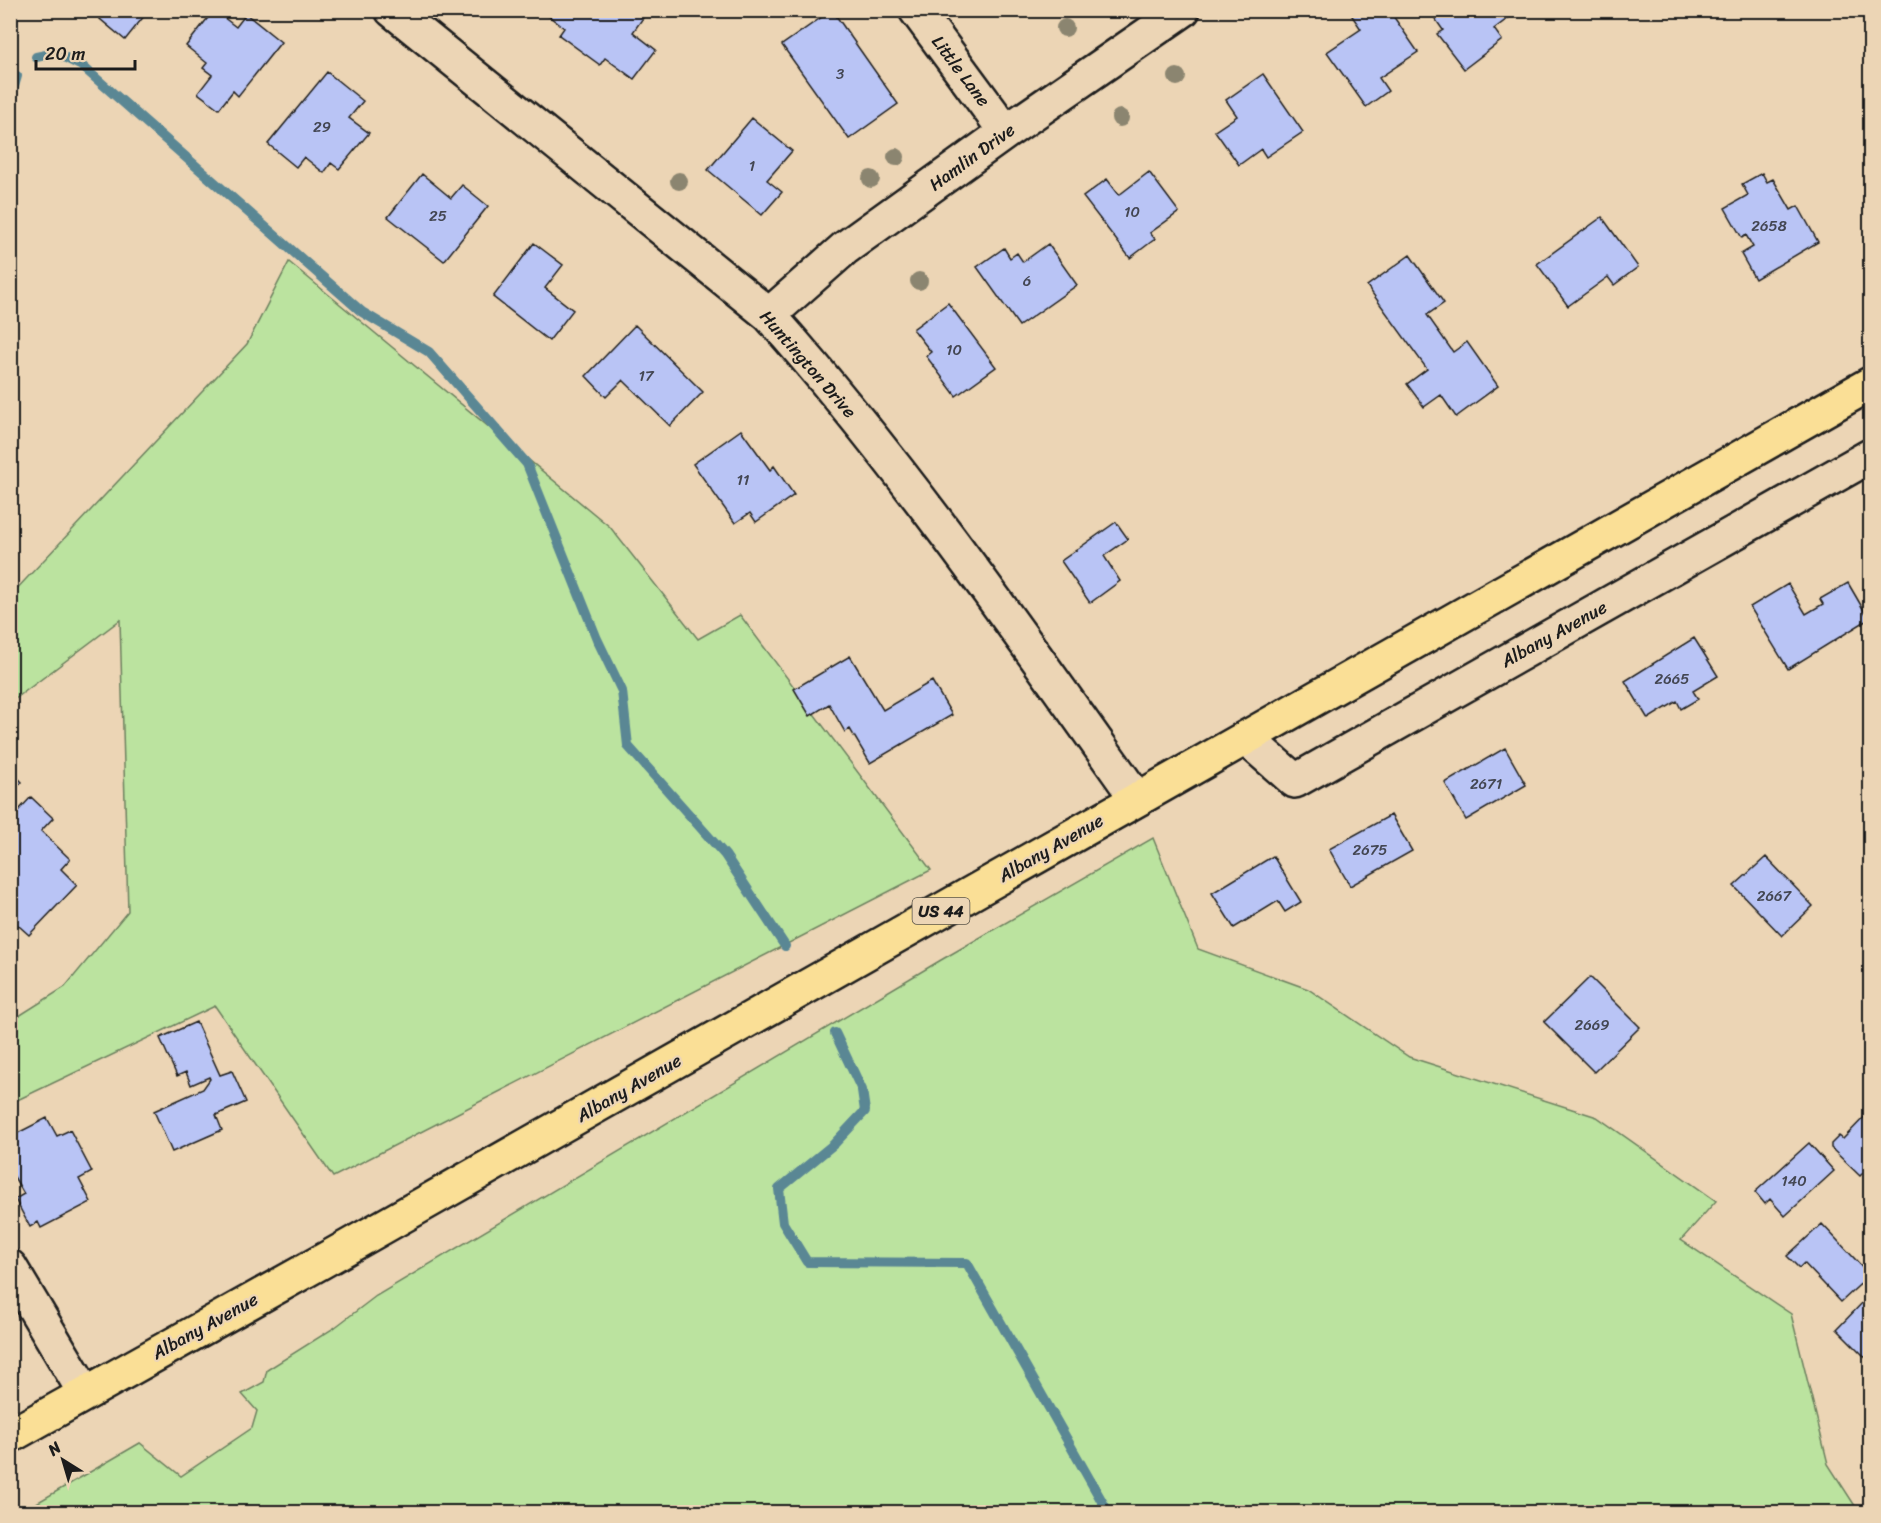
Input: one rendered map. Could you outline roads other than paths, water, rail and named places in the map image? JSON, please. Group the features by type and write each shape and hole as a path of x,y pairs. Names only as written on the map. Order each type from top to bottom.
{"highway":[{"name":"Albany Avenue","path":"10,1436 347,1248 1870,384"}],"street":[{"name":"Huntington Drive","path":"392,10 769,315 819,371 948,536 1137,800"},
{"name":"Little Lane","path":"916,10 1006,132"},
{"name":"Hamlin Drive","path":"769,315 845,248 1006,132 1183,10"},
{"name":"Albany Avenue","path":"1246,738 1295,781 1870,456"},
{"path":"10,1267 85,1394"}],"waterway":[{"path":"36,57 56,53 82,66 362,312 429,352 527,464 597,639 622,691 628,746 725,855 785,946"},
{"path":"10,100 17,76"},
{"path":"835,1033 862,1090 865,1111 834,1144 779,1189 783,1223 807,1262 967,1263 1108,1512"}]}
